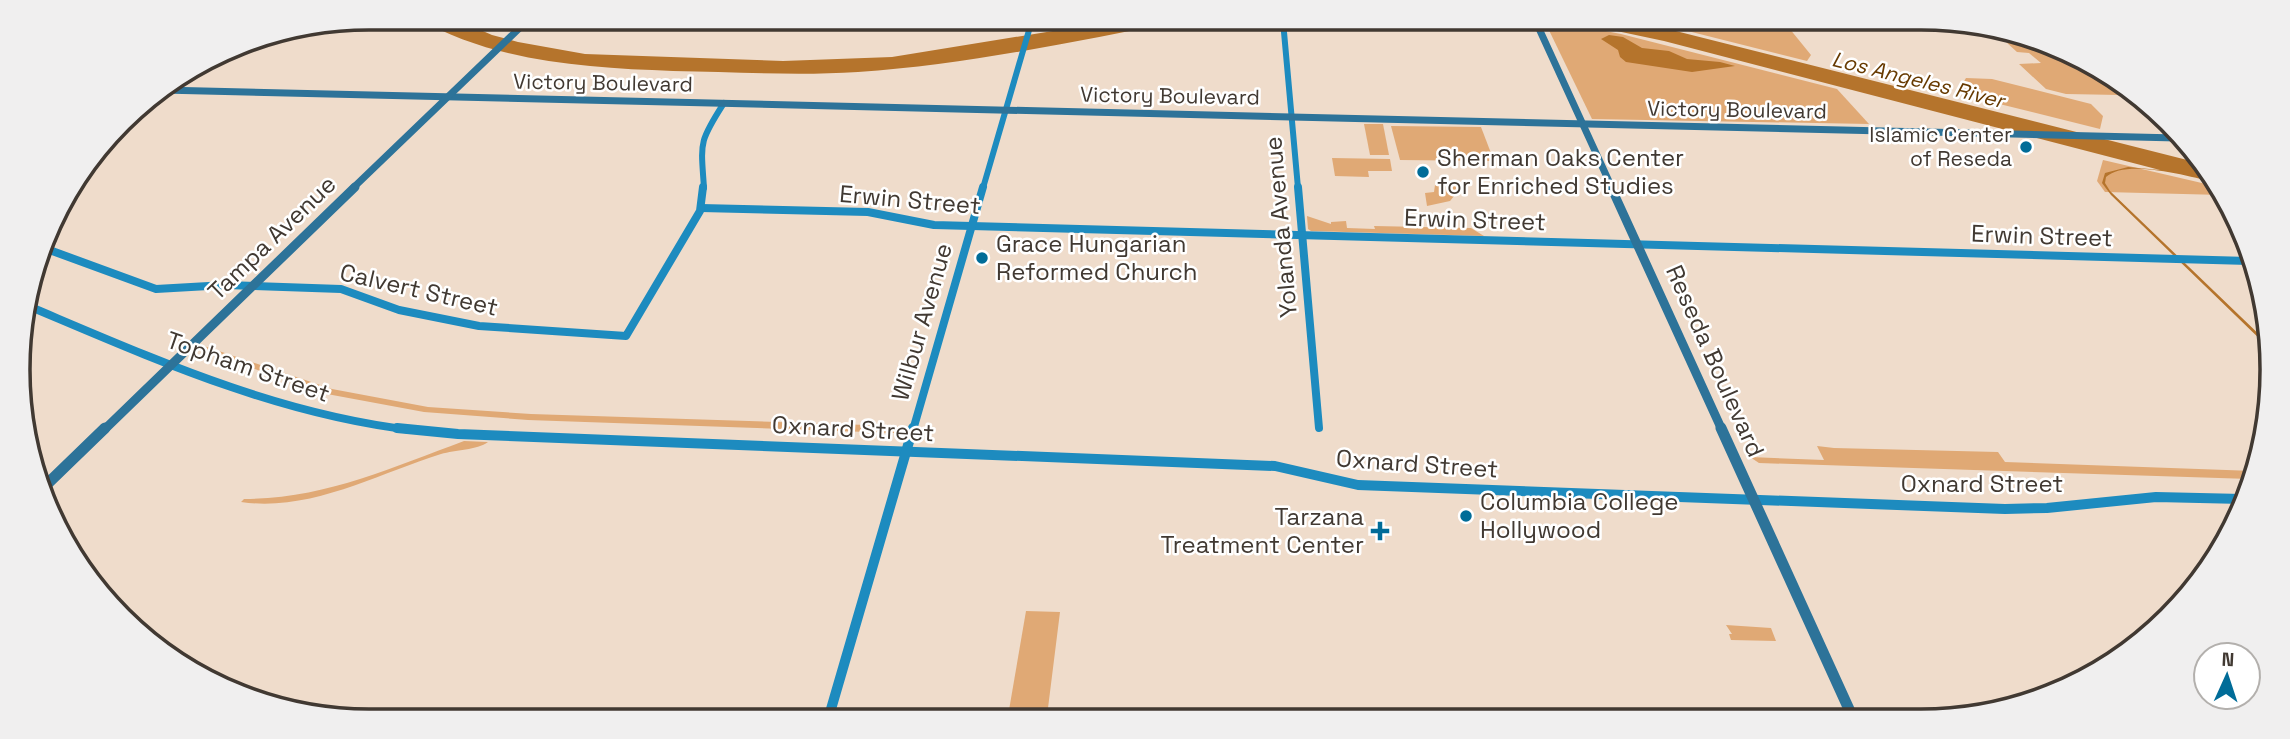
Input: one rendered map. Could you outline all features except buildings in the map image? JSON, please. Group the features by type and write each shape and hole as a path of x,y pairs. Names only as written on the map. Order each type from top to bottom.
{"main road":[{"name":"Tampa Avenue","path":"49,482 517,30"},
{"name":"Reseda Boulevard","path":"1540,30 1849,709"},
{"name":"Victory Boulevard","path":"176,90 2169,138"}],"street":[{"name":"Wilbur Avenue","path":"831,709 1028,30"},
{"name":"Yolanda Avenue","path":"1284,30 1319,428"},
{"path":"701,208 705,192 701,148 708,128 724,103"},
{"name":"Calvert Street","path":"51,251 146,287 341,289 399,310 479,326 626,336 701,208"},
{"name":"Erwin Street","path":"701,208 868,212 926,224 972,226 2242,261"},
{"name":"Topham Street","path":"35,309 234,390 335,418 424,431 507,437"},
{"name":"Oxnard Street","path":"507,437 1275,466 1358,485 2005,509 2047,508 2156,497 2234,499"}],"shaded area":[{"path":"441,30 481,30 518,42 585,54 783,61 892,57 1058,30 1134,30 940,64 858,72 789,74 640,70 574,65 509,53"},
{"path":"1549,30 1600,30 1621,34 1837,89 1869,124 1592,119"},
{"path":"1612,30 1672,30 2188,160 2202,179 2176,173 2129,169 2106,177 2105,183 2110,191 2258,333 2259,338 2111,195 2102,183 2105,173 2128,167 2160,170 1664,41"},
{"path":"1684,30 1791,30 1811,55 1807,61"},
{"path":"1609,35 1623,37 1642,48 1669,51 1687,59 1735,66 1692,72 1626,62 1620,57 1618,50 1601,39"},
{"path":"2004,40 2071,65 2120,95 2066,94 2046,89 2019,64 2041,63 2029,53 2017,52"},
{"path":"1966,78 1992,79 2091,104 2103,116 2100,129 1963,95 1966,92 1961,86"},
{"path":"1364,124 1383,124 1389,155 1370,155"},
{"path":"1391,126 1481,127 1494,161 1400,160"},
{"path":"1332,158 1390,159 1392,171 1368,171 1369,177 1335,176"},
{"path":"2103,160 2205,184 2212,195 2105,192 2097,181"},
{"path":"1435,185 1459,185 1459,190 1450,201 1427,206 1425,193 1434,192"},
{"path":"1307,216 1331,224 1346,221 1347,228 1471,228 1484,236 1311,231 1308,229"},
{"path":"204,346 332,389 428,407 531,414 898,426 895,433 528,420 424,412 327,394 200,350"},
{"path":"464,441 488,442 441,454 318,496 293,502 241,502 244,499 273,498 329,488"},
{"path":"1817,446 1998,452 2005,462 2245,471 2242,479 1759,463 1750,457 1824,460"},
{"path":"1026,611 1060,612 1048,709 1009,709"},
{"path":"1726,625 1771,628 1776,641 1731,640 1729,634 1732,634"}],"place":[{"name":"Islamic Center of Reseda","path":"2026,147"},
{"name":"Sherman Oaks Center for Enriched Studies","path":"1423,172"},
{"name":"Grace Hungarian Reformed Church","path":"982,258"},
{"name":"Columbia College Hollywood","path":"1466,516"},
{"name":"Tarzana Treatment Center","path":"1380,531"}],"water label":[{"name":"Los Angeles River","path":"1918,80"}]}
